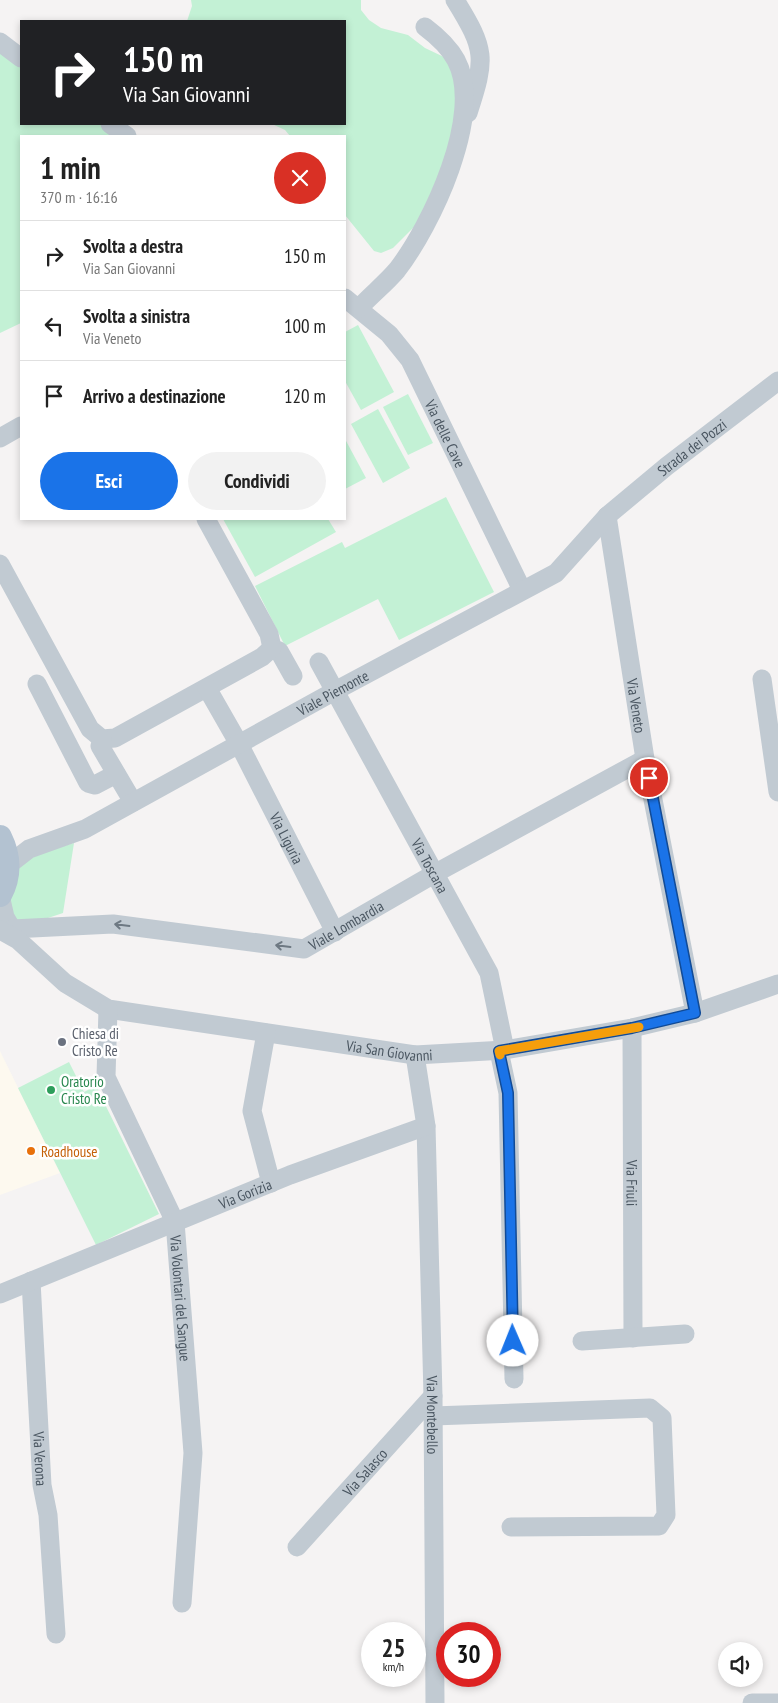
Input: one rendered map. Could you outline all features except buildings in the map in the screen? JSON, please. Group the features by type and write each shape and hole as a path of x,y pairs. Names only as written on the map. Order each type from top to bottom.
{"main road":[{"path":"0,837 8,858 8,875 0,895"}],"street":[{"path":"352,303 396,270 429,218 449,172 481,75 482,60 479,46 455,0"},
{"path":"425,27 439,38 457,61 465,103 464,126"},
{"path":"0,42 20,57"},
{"path":"111,125 126,135"},
{"name":"Via delle Cave","path":"352,303 389,334 410,360 522,590"},
{"name":"Strada dei Pozzi","path":"607,516 667,466 778,381"},
{"path":"0,438 20,427"},
{"name":"Viale Piemonte","path":"7,866 41,842 85,829 333,692 556,573 607,516"},
{"name":"Via Veneto","path":"607,516 645,759 695,1013"},
{"path":"207,520 268,634 272,648 278,652 293,676"},
{"path":"0,564 90,729 102,739 116,738 262,657 272,648"},
{"name":"Via Toscana","path":"318,662 488,974 508,1093 514,1379"},
{"path":"762,679 778,792"},
{"path":"37,684 88,783 95,785 116,774"},
{"name":"Via Liguria","path":"207,688 335,932"},
{"path":"102,739 100,746 133,802"},
{"name":"Viale Lombardia","path":"10,933 113,924 304,949 434,874 645,759"},
{"name":"Viale Piemonte","path":"0,837 15,841 41,842"},
{"name":"Via San Giovanni","path":"0,895 10,933 65,983 108,1009 415,1055 502,1050 632,1028 695,1013 778,984"},
{"name":"Via Volontari del Sangue","path":"108,1009 106,1077 175,1222 193,1453 182,1604"},
{"name":"Via Friuli","path":"632,1028 633,1338"},
{"path":"266,1033 252,1112 271,1183"},
{"path":"415,1055 426,1126"},
{"name":"Via Gorizia","path":"0,1294 271,1183 426,1126"},
{"name":"Via Montebello","path":"426,1126 433,1396 435,1703"},
{"name":"Via Verona","path":"31,1281 42,1485 48,1515 56,1634"},
{"path":"582,1341 685,1334"},
{"name":"Via Salasco","path":"297,1546 433,1396"},
{"path":"433,1416 650,1408 662,1418 666,1515 659,1526 511,1527"},
{"path":"752,1703 778,1703"}],"shaded area":[{"path":"0,1051 60,1173 0,1195"}],"green space":[{"path":"191,0 361,0 361,10 369,20 381,28 408,35 425,48 444,57 453,71 460,125 418,223 393,248 381,253 374,251 346,216 346,135 289,135 285,130 274,125 346,125 346,20 187,20 192,6"},
{"path":"0,49 20,63 20,125 105,125 115,135 20,135 20,323 0,333"},
{"path":"358,325 394,392 361,410 346,383 346,331"},
{"path":"408,394 433,443 408,455 383,407"},
{"path":"378,409 410,468 383,483 351,424"},
{"path":"346,441 366,478 346,488"},
{"path":"446,497 494,592 399,640 378,599 285,646 255,586 342,542 345,548"},
{"path":"224,520 329,520 336,532 255,577"},
{"path":"74,843 63,913 42,920 17,923 9,897 12,884 23,858"},
{"path":"69,1062 84,1092 96,1086 159,1214 96,1245 18,1088"}],"slow traffic":[{"path":"500,1055 499,1051 639,1027"}],"place":[{"name":"Chiesa di Cristo Re","path":"62,1042"},
{"name":"Oratorio Cristo Re","path":"51,1090"},
{"name":"Roadhouse","path":"31,1151"}],"route":[{"path":"513,1341 508,1093 499,1051 632,1028 695,1013 649,778"}]}
